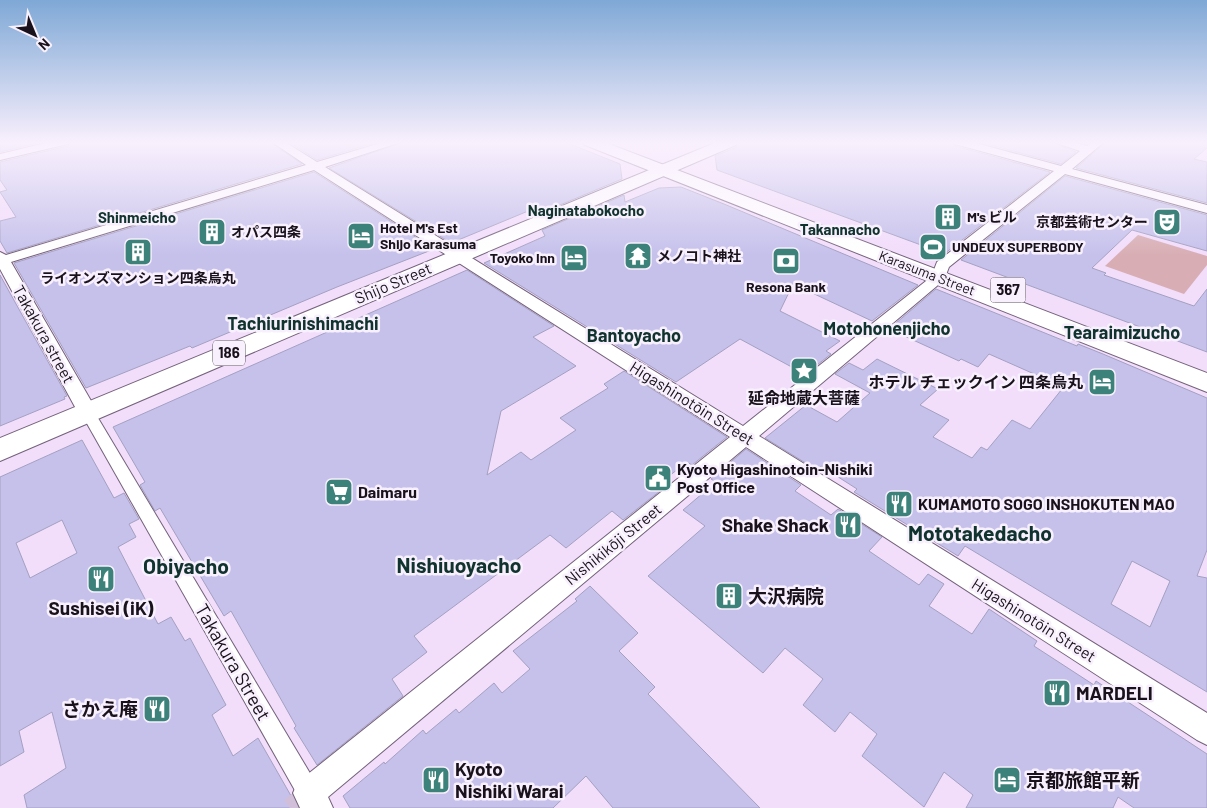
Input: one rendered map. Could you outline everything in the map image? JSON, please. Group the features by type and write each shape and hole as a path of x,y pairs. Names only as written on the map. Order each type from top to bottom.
{"main road":[{"name":"Shijo Street","path":"0,450 638,180"},
{"name":"Karasuma Street","path":"701,180 941,271 1207,366"},
{"name":"Karasuma Street","path":"941,271 1207,383"}],"street":[{"path":"1,259 269,180"},
{"name":"Higashinotōin Street","path":"337,180 1207,730"},
{"name":"Nishikikōji Street","path":"313,800 1049,180"},
{"path":"1096,180 1207,210"},
{"name":"Takakura street","path":"1,259 88,413"},
{"name":"Takakura Street","path":"88,413 313,800"}],"shaded area":[{"path":"1138,235 1207,256 1207,265 1184,294 1105,266"}],"building":[{"path":"0,180 250,180 7,253 0,241 0,221 16,217 0,192 7,190"},
{"path":"289,180 326,180 434,249 337,287 192,348 190,346 86,388 14,263"},
{"path":"348,180 620,180 536,215 533,209 451,243"},
{"path":"743,180 1040,180 944,254 939,254 921,245"},
{"path":"1060,180 1078,180 1207,215 1207,251 1132,230 1092,268 1106,273 1104,275 1194,306 1207,289 1207,352 961,260"},
{"path":"1120,180 1207,180 1207,203"},
{"path":"681,187 918,285 872,321 793,284 780,311 840,341 826,351 831,354 817,365 812,362 799,371 740,339 676,382 484,263 545,236 542,230 624,195 625,202 659,188"},
{"path":"467,270 554,326 533,337 576,366 501,411 487,475 521,452 531,460 576,430 560,418 608,388 604,384 624,371 727,437 692,465 687,462 655,487 660,491 623,520 612,511 566,548 550,535 414,636 427,652 392,679 403,696 317,765 294,728 296,726 231,611 224,616 160,508 155,511 140,485 145,482 113,427"},
{"path":"0,275 67,396 64,397 65,399 0,426"},
{"path":"936,289 1077,346 1078,344 1103,354 1207,398 1207,550 1197,576 1207,578 1207,692 965,546 958,556 854,492 857,489 821,466 817,470 765,438 806,405 837,422 870,393 835,374 849,363 863,370 877,359 938,389 920,405 949,420 933,437 972,458 981,447 987,450 1012,420 1030,429 1062,389 1048,383 1050,381 989,354 978,367 961,359 959,361 889,329","holes":["1132,561 1170,581 1150,627 1111,604"]},
{"path":"82,440 114,498 124,493 139,519 129,524 136,537 118,547 158,624 171,617 185,641 190,638 226,705 212,715 233,756 258,738 298,808 27,808 24,795 66,768 52,712 19,731 24,752 0,766 0,477","holes":["62,520 77,553 30,578 16,543"]},
{"path":"746,449 801,485 795,491 831,515 838,509 882,537 869,551 919,585 928,574 944,584 929,606 972,634 989,609 1037,641 1034,646 1094,685 1096,681 1207,754 1207,808 1134,808 1118,797 1113,808 966,808 973,795 944,772 924,807 862,756 877,734 850,712 835,732 803,705 823,679 785,648 763,673 648,576 705,526 683,510 716,482 711,479"},
{"path":"590,586 638,633 619,651 655,687 648,694 760,808 613,808 586,776 553,808 350,808 343,796 384,762 385,764 423,730 426,734 456,709 459,713 494,683 502,693 530,669 513,651 577,601 575,599"}],"tunnel":[{"path":"290,808 309,793"}],"place":[{"name":"M's ビル","path":"948,217"},
{"name":"京都芸術センター","path":"1167,222"},
{"name":"オパス四条","path":"212,232"},
{"name":"Hotel M's Est Shijo Karasuma","path":"361,236"},
{"name":"UNDEUX SUPERBODY","path":"933,247"},
{"name":"ライオンズマンション四条烏丸","path":"138,252"},
{"name":"メノコト神社","path":"638,256"},
{"name":"Toyoko Inn","path":"574,258"},
{"name":"Resona Bank","path":"786,261"},
{"name":"延命地蔵大菩薩","path":"804,371"},
{"name":"ホテル チェックイン 四条烏丸","path":"1102,382"},
{"name":"Kyoto Higashinotoin-Nishiki Post Office","path":"658,478"},
{"name":"Daimaru","path":"339,492"},
{"name":"KUMAMOTO SOGO INSHOKUTEN MAO","path":"899,504"},
{"name":"Shake Shack","path":"848,525"},
{"name":"Sushisei (iK)","path":"101,579"},
{"name":"大沢病院","path":"729,596"},
{"name":"MARDELI","path":"1057,693"},
{"name":"さかえ庵","path":"157,709"},
{"name":"Kyoto Nishiki Warai","path":"436,780"},
{"name":"京都旅館平新","path":"1007,780"}],"district":[{"name":"Naginatabokocho","path":"586,211"},
{"name":"Shinmeicho","path":"137,218"},
{"name":"Takannacho","path":"840,230"},
{"name":"Tachiurinishimachi","path":"303,324"},
{"name":"Motohonenjicho","path":"887,329"},
{"name":"Tearaimizucho","path":"1122,333"},
{"name":"Bantoyacho","path":"634,336"},
{"name":"Mototakedacho","path":"980,534"},
{"name":"Nishiuoyacho","path":"459,566"},
{"name":"Obiyacho","path":"186,567"}]}
